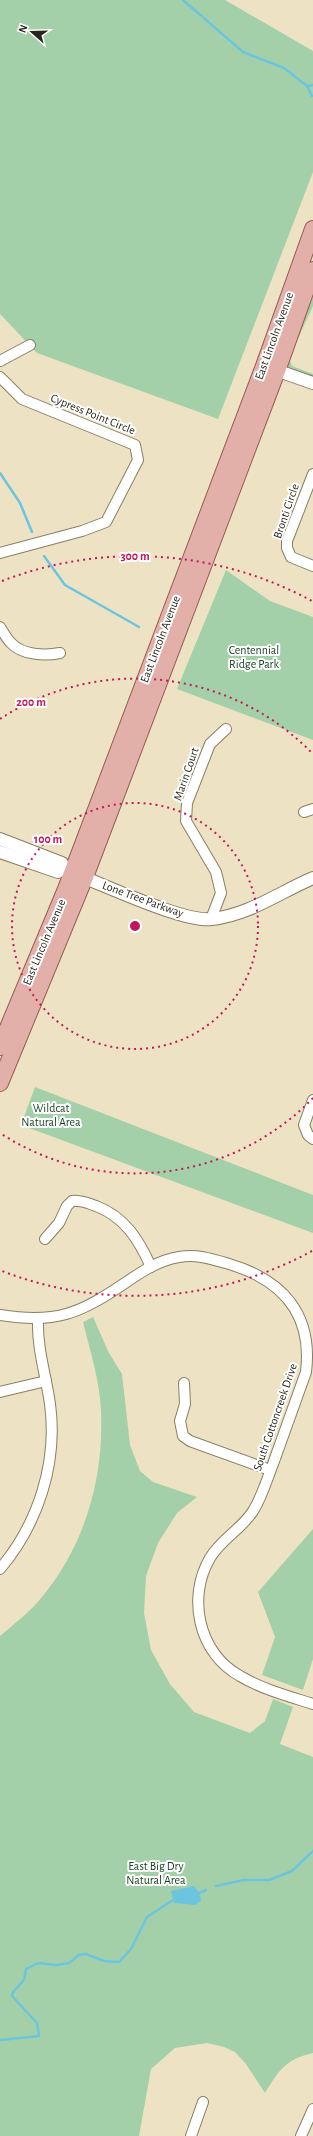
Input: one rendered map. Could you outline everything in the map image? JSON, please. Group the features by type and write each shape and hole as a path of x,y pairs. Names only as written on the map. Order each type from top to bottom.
{"main road":[{"name":"East Lincoln Avenue","path":"270,368 313,229"},
{"name":"East Lincoln Avenue","path":"0,1047 73,873 270,368 313,270"},
{"name":"East Lincoln Avenue","path":"0,1083 73,873"}],"street":[{"path":"0,362 30,345"},
{"path":"270,368 313,383"},
{"name":"Cypress Point Circle","path":"0,377 22,399 135,444 138,460 106,522 82,531 0,553"},
{"name":"Bronti Circle","path":"313,474 287,541 287,548 291,557 297,561 313,566"},
{"path":"0,627 11,644 20,650 47,656 60,654"},
{"name":"Marin Court","path":"211,919 221,893 216,872 186,821 187,803 210,744 226,729"},
{"name":"Lone Tree Parkway","path":"0,839 62,863 73,873"},
{"name":"Lone Tree Parkway","path":"0,852 58,872 73,873 168,910 211,919 244,912 313,878"},
{"path":"311,1137 304,1125 313,1100"},
{"path":"45,1239 59,1223 67,1206 72,1201 81,1200 105,1210 127,1226 142,1248 151,1267"},
{"name":"South Cottoncreek Drive","path":"0,1315 38,1320 79,1310 95,1303 151,1267 178,1257 192,1255 208,1257 261,1276 274,1284 295,1307 303,1323 307,1340 308,1355 306,1372 270,1470 253,1511 244,1523 220,1545 203,1571 198,1585 198,1615 209,1644 225,1666 239,1676 256,1684 313,1704"},
{"path":"0,1569 26,1532 38,1507 50,1456 52,1429 50,1406 39,1349 38,1320"},
{"path":"0,1392 46,1381"},
{"path":"184,1383 185,1404 180,1421 183,1436 190,1441 270,1470"},
{"path":"191,2136 203,2102"},
{"path":"301,2136 313,2109"}],"green space":[{"path":"0,0 225,0 313,51 313,172 218,419 37,353 0,314"},
{"path":"313,297 313,306 289,358 292,366 313,374 313,378 290,369 287,366 291,342"},
{"name":"Centennial Ridge Park","path":"226,570 270,601 313,617 313,740 177,689"},
{"name":"Wildcat Natural Area","path":"35,1087 313,1195 313,1233 21,1125"},
{"name":"East Big Dry Natural Area","path":"93,1317 109,1353 122,1374 130,1445 140,1471 153,1482 197,1497 177,1513 158,1543 146,1576 144,1613 151,1650 170,1684 194,1712 250,1733 265,1721 273,1699 293,1707 280,1744 313,1757 313,2053 304,2055 290,2062 284,2067 265,2093 246,2064 235,2052 224,2047 207,2043 175,2048 151,2069 139,2136 0,2136 0,1636 32,1608 57,1577 70,1555 89,1510 95,1486 101,1436 99,1389 83,1322"},
{"path":"313,1529 313,1659 303,1690 262,1675 275,1637 258,1592"}],"water":[{"path":"194,1886 200,1894 201,1901 195,1905 174,1903 171,1891"}],"waterway":[{"path":"183,0 243,52 284,68 307,86 312,96"},
{"path":"307,86 313,85"},
{"path":"0,473 20,503 32,532"},
{"path":"44,556 65,585 139,627"},
{"path":"216,1886 244,1880 269,1880 292,1871 313,1851"},
{"path":"199,1893 206,1890"},
{"path":"0,2040 39,2036 37,2023 12,1996 13,1992 24,1980 26,1969 38,1963 56,1965 69,1963 79,1955 86,1954 104,1961 119,1962 131,1949 147,1917 173,1900"}]}
